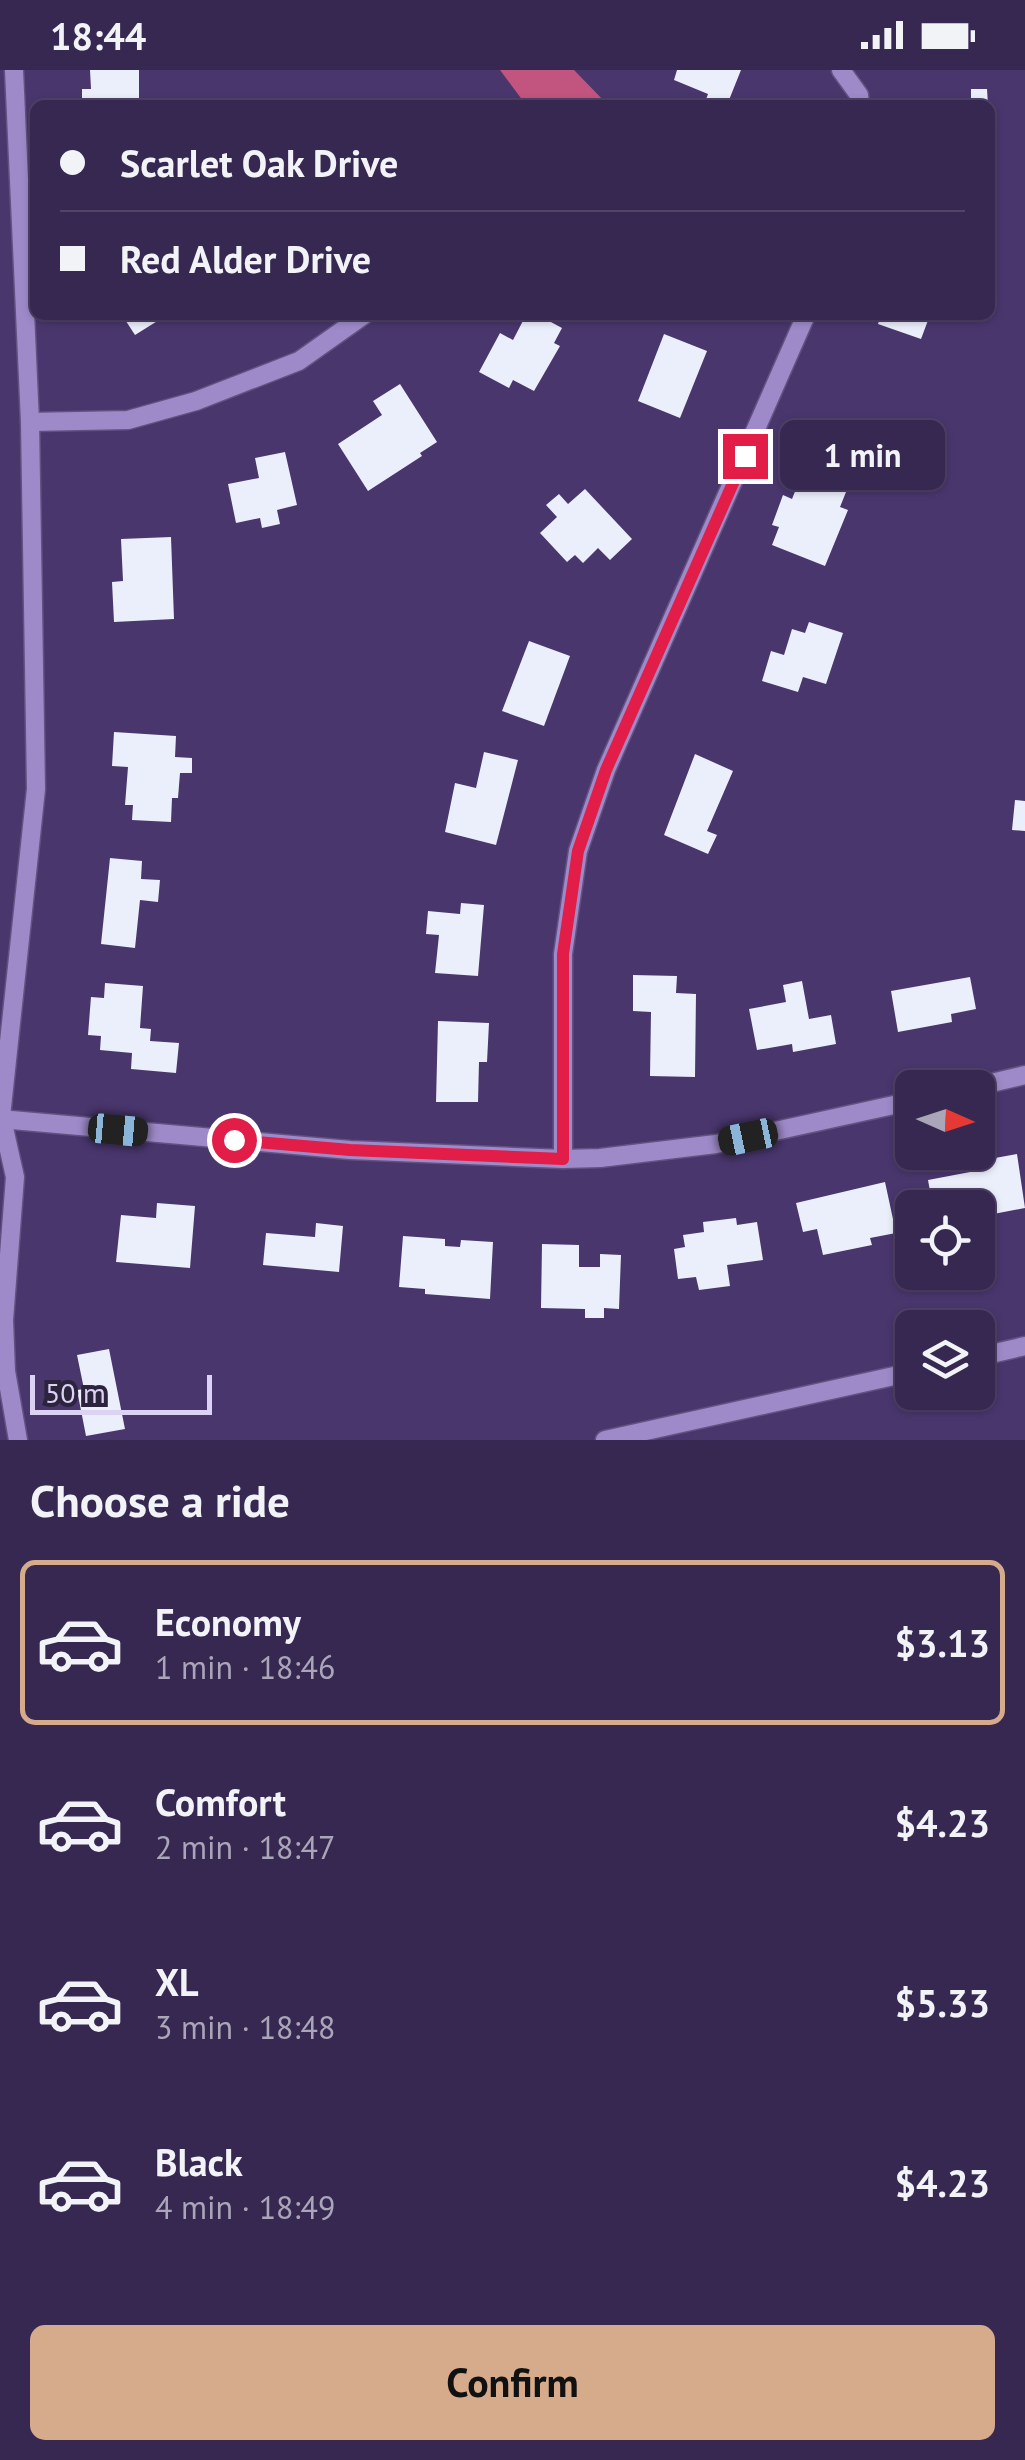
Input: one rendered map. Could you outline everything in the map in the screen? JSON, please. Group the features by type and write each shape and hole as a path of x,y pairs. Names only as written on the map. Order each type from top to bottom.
{"street":[{"path":"14,70 30,422 36,789 1,1121 15,1177 4,1320 6,1371 18,1440"},
{"path":"841,70 859,100"},
{"path":"30,422 128,420 196,401 299,361 357,320"},
{"path":"563,1159 563,954 578,851 606,770 804,320"},
{"path":"995,1082 1025,1075"},
{"path":"1,1121 350,1150 563,1159 716,1144 895,1105"},
{"path":"995,1353 1025,1346"},
{"path":"614,1439 895,1376"}],"shaded area":[{"path":"500,70 574,70 603,100 522,100"}],"building":[{"path":"90,70 139,70 139,100 82,100 82,89 91,89"},
{"path":"677,70 741,70 729,100 706,100 708,94 674,80"},
{"path":"971,89 987,89 988,100 971,100"},
{"path":"125,320 159,320 135,335"},
{"path":"523,320 547,320 562,328 554,343 560,346 534,391 513,380 509,388 479,372 500,333 513,340"},
{"path":"879,320 928,320 921,339 878,324"},
{"path":"664,334 707,351 680,418 638,401"},
{"path":"400,384 437,442 368,491 338,444 382,415 373,401"},
{"path":"285,452 297,505 277,510 280,524 262,528 260,518 236,523 228,484 259,478 255,458"},
{"path":"804,469 848,487 840,507 848,510 825,566 772,545 779,527 772,525 783,495 792,499"},
{"path":"585,489 632,539 610,560 598,548 583,563 575,555 567,562 540,533 557,517 546,505 559,494 568,504"},
{"path":"171,537 174,619 114,622 112,582 123,581 121,539"},
{"path":"809,622 843,633 826,684 803,677 798,692 762,681 771,651 784,655 792,629 805,633"},
{"path":"529,641 570,656 544,726 502,711"},
{"path":"114,732 176,736 175,757 192,758 192,773 180,773 178,798 172,798 171,822 132,820 133,805 125,805 128,767 112,766"},
{"path":"484,752 518,760 496,845 445,832 455,783 476,788"},
{"path":"695,754 733,771 707,831 717,835 708,854 664,835"},
{"path":"1015,800 1025,801 1025,831 1012,830"},
{"path":"110,858 142,861 141,879 160,880 158,902 140,900 135,948 101,944"},
{"path":"461,903 484,905 478,976 435,973 439,935 426,934 428,911 460,914"},
{"path":"633,975 677,976 676,993 696,994 695,1077 650,1076 651,1012 633,1011"},
{"path":"970,977 976,1009 951,1014 952,1022 898,1032 891,991"},
{"path":"802,981 809,1019 831,1015 836,1044 793,1052 792,1044 757,1050 749,1009 786,1002 783,985"},
{"path":"105,983 143,986 140,1028 151,1029 150,1041 179,1043 176,1073 131,1069 132,1053 100,1050 101,1036 88,1035 91,997 104,998"},
{"path":"438,1021 489,1023 487,1062 479,1062 478,1102 436,1102"},
{"path":"1017,1154 1025,1208 995,1214 995,1190 930,1190 928,1180 995,1170 995,1158"},
{"path":"885,1182 895,1233 870,1238 872,1245 823,1255 817,1229 803,1232 796,1203"},
{"path":"157,1203 195,1206 190,1268 116,1262 121,1215 156,1218"},
{"path":"736,1218 737,1225 757,1222 763,1260 727,1265 730,1286 699,1290 696,1277 678,1279 674,1249 685,1247 683,1235 704,1232 703,1222"},
{"path":"316,1223 343,1226 339,1272 263,1265 266,1233 315,1237"},
{"path":"403,1236 445,1239 445,1246 460,1247 461,1240 493,1242 490,1299 425,1294 425,1289 399,1287"},
{"path":"542,1244 579,1245 579,1267 600,1267 600,1254 621,1255 619,1309 604,1308 604,1318 585,1318 585,1309 541,1308"},
{"path":"109,1349 125,1429 86,1436 77,1390 84,1389 77,1355"}],"route":[{"path":"234,1140 350,1150 563,1159 563,954 578,851 606,770 745,456"}]}
